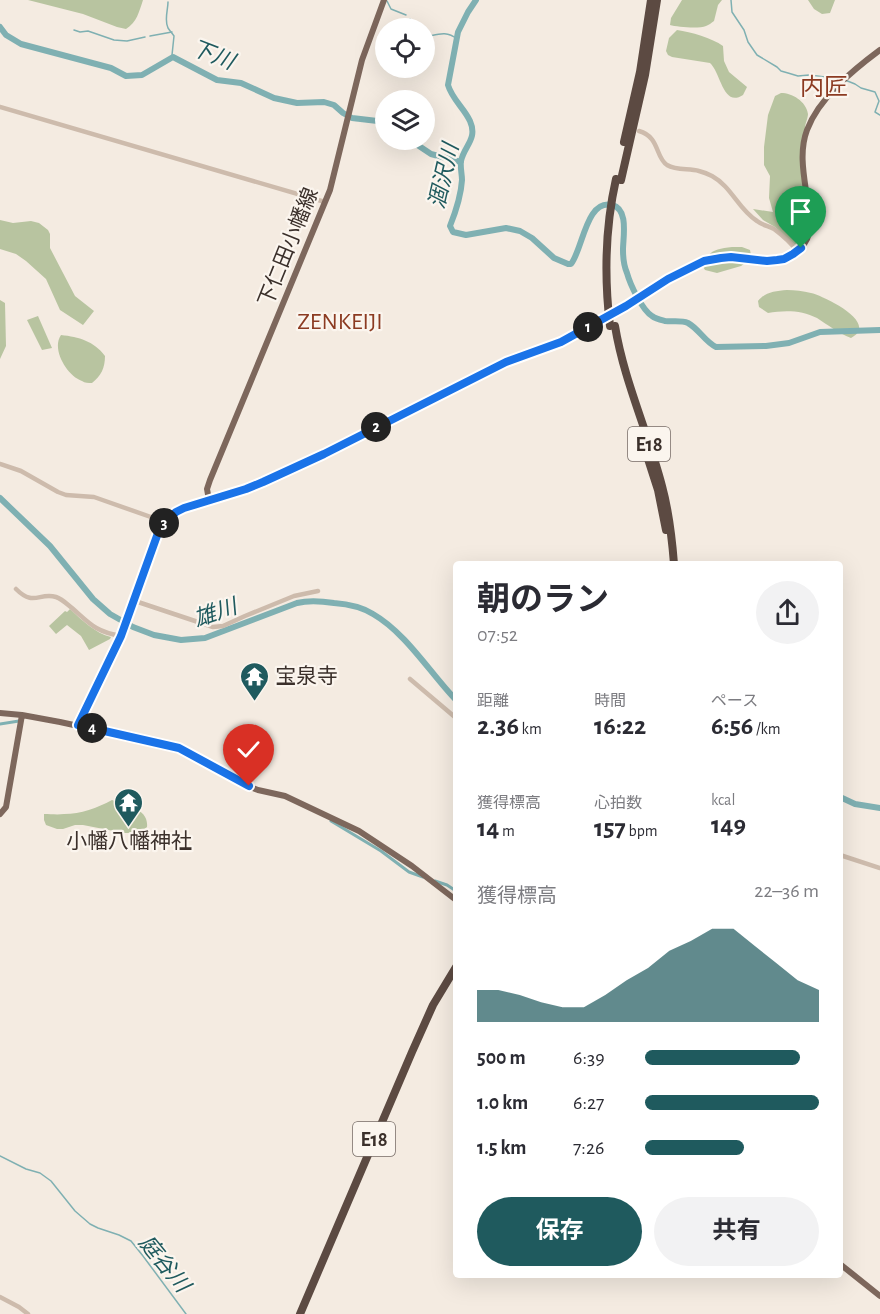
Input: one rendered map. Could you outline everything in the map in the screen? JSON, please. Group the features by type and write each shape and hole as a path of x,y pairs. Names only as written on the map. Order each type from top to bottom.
{"highway":[{"name":"E18","path":"655,2 618,179 609,211 606,240 606,285 615,356 662,505 669,561"},
{"name":"E18","path":"612,326 664,495 674,561"},
{"name":"E18","path":"300,1314 411,1052 433,1005 453,972"},
{"name":"E18","path":"305,1314 416,1053 438,1006 453,981"}],"main road":[{"name":"下仁田小幡線","path":"209,500 207,489 210,480 335,175 362,60 384,0"},
{"path":"78,725 122,634 156,539 165,522 176,512 255,486 287,472 506,362 561,342 626,306 668,279 704,261 731,257 777,260 784,259 797,251 805,242 809,231 802,157 809,124 827,96 880,50"},
{"path":"0,713 78,725 179,748 253,788 285,796 359,831 412,866 453,898"},
{"path":"0,814 6,807 22,715"},
{"path":"843,1266 880,1296"}],"street":[{"path":"0,107 325,202"},
{"path":"639,131 651,138 662,160 668,165 677,169 699,171 721,182 739,205 757,222 773,228 797,251"},
{"path":"0,464 27,474 66,495 94,497 165,522"},
{"path":"16,589 29,598 51,596 59,598 96,628 106,633 122,634"},
{"path":"135,601 213,627 223,626 294,596 318,591"},
{"path":"410,679 453,715"},
{"path":"843,856 880,868"},
{"path":"0,1297 28,1314"}],"green space":[{"path":"28,0 143,0 135,20 126,29 83,14"},
{"path":"682,0 722,0 718,5 714,21 707,26 693,28 670,25 671,18"},
{"path":"808,0 835,0 830,13 822,14 814,9"},
{"path":"677,30 713,40 723,46 724,61 729,72 747,87 743,95 736,98 731,97 723,88 710,63 668,55 666,51 669,38"},
{"path":"781,93 790,94 798,99 807,109 808,114 801,165 806,225 804,233 795,245 775,227 763,220 753,209 773,212 769,198 770,176 764,165 764,147 768,115 775,96"},
{"path":"0,220 13,223 31,221 39,223 48,230 50,248 75,296 94,311 83,325 60,310 46,279 16,254 0,249"},
{"path":"732,247 750,250 751,255 748,261 741,266 717,273 705,270 702,265 711,253 718,249"},
{"path":"787,290 811,293 827,299 855,318 859,325 858,332 851,338 811,315 793,311 768,313 759,307 758,301 767,294"},
{"path":"0,300 5,303 6,346 0,359"},
{"path":"38,316 52,348 42,350 27,320"},
{"path":"61,335 86,341 105,356 102,371 92,383 76,378 66,368 59,354 58,341"},
{"path":"70,609 94,630 111,637 110,639 89,650 81,636 67,625 56,634 49,626"},
{"path":"112,800 140,812 147,821 147,827 139,833 124,833 83,825 57,829 46,825 44,820 44,814 83,812"}],"waterway":[{"name":"涸沢川","path":"476,0 458,32 448,85 472,127 471,138 461,161 461,192 450,226 453,232 466,235 506,228 520,231 532,238 554,258 571,264 591,217 603,205 612,205 621,212 623,218 624,265 640,303 648,313 659,319 688,323 716,347 789,343 820,332 880,330"},
{"path":"731,0 732,12 757,55 781,71 798,76 841,79"},
{"path":"387,1 391,9 406,15"},
{"path":"168,2 166,22 174,36 173,57"},
{"name":"下川","path":"0,27 6,35 21,44 111,68 126,76 142,75 173,57 217,80 241,83 274,98 297,103 324,102 334,105 352,118 375,121"},
{"path":"74,30 88,31 114,40 127,41 145,37"},
{"path":"150,36 172,32"},
{"path":"435,34 445,34 457,39"},
{"path":"845,80 875,92 879,101 875,112 880,115"},
{"name":"下川","path":"425,150 431,154 461,162"},
{"name":"雄川","path":"0,498 50,546 93,599 110,614 133,627 154,635 181,640 205,638 297,603 315,601 349,605 369,612 385,622 417,654 453,697"},
{"path":"0,724 19,721"},
{"name":"雄川","path":"843,798 855,804 880,808"},
{"path":"331,821 381,851 409,872 423,877"},
{"path":"435,881 453,889"},
{"name":"庭谷川","path":"0,1156 40,1173 51,1181 75,1211 90,1224 131,1241 186,1314"}],"place":[{"name":"宝泉寺","path":"254,702"},
{"name":"小幡八幡神社","path":"129,828"}],"district":[{"name":"内匠","path":"824,87"},
{"name":"ZENKEIJI","path":"340,321"}],"route":[{"path":"249,786 179,748 78,725 121,636 158,533 165,522 176,512 191,505 255,486 287,472 492,368 561,342 692,266 704,261 731,257 767,261 784,259 801,248"}]}
